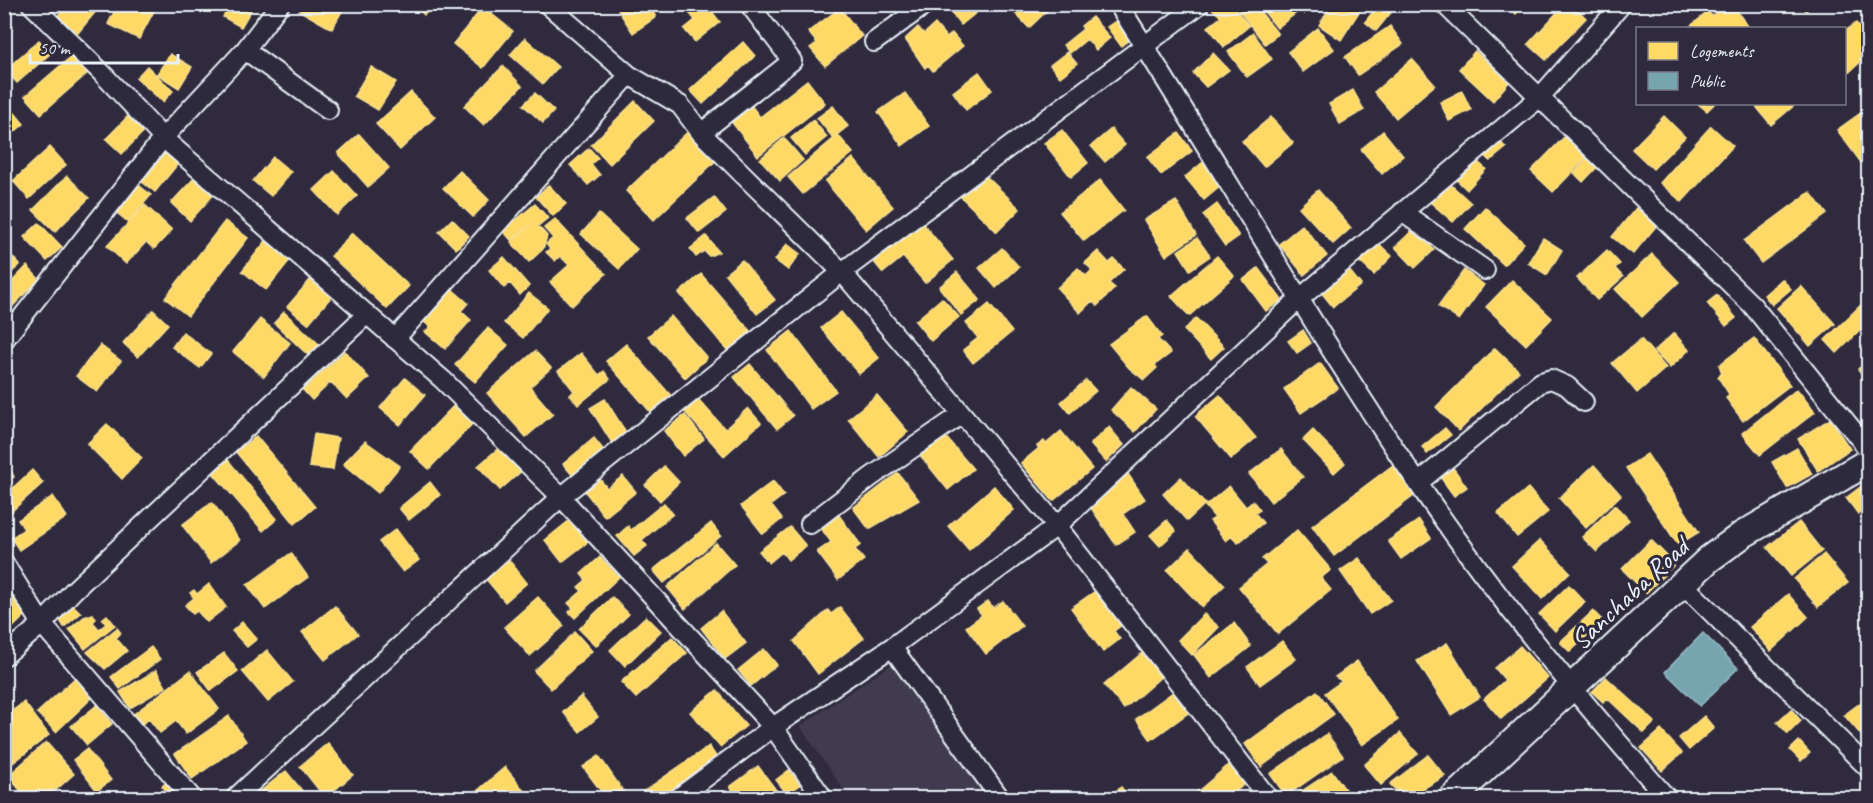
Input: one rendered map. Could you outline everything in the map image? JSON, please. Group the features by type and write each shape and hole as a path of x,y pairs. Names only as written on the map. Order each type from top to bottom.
{"street":[{"path":"31,4 99,70 163,138 443,380 561,497 773,727 824,798"},
{"path":"4,340 163,138 245,50 280,4"},
{"path":"547,4 629,75 680,105 701,133 842,272 1057,526 1268,798"},
{"path":"701,133 792,61 749,4"},
{"path":"874,42 926,4"},
{"path":"1118,4 1299,299 1418,483 1573,689 1667,798"},
{"path":"236,798 561,497 842,272 1200,4"},
{"path":"1444,4 1752,304 1869,449"},
{"path":"678,798 773,727 892,647 1057,526 1299,299 1540,96 1622,4"},
{"path":"245,50 328,110"},
{"path":"394,339 629,75"},
{"path":"1402,212 1485,270"},
{"path":"4,656 42,624 73,591 367,314"},
{"path":"1418,483 1541,382 1551,379 1567,386 1584,402"},
{"path":"810,524 962,414"},
{"name":"Sanchaba Road","path":"1453,798 1573,689 1709,559 1742,535 1869,462"},
{"path":"4,563 42,624 192,798"},
{"path":"1684,585 1869,768"},
{"path":"892,647 1000,798"}],"shaded area":[{"path":"907,654 1011,798 849,798 800,726"}],"building: Logements":[{"path":"67,4 102,4 78,33 57,17"},
{"path":"118,4 141,4 154,11 139,39 108,24"},
{"path":"230,4 254,5 241,27 223,17"},
{"path":"303,4 346,4 332,29 300,11"},
{"path":"415,4 436,4 424,15"},
{"path":"626,4 648,4 656,17 633,33 618,10"},
{"path":"694,4 706,4 720,22 695,42 684,29 695,20 687,10"},
{"path":"774,4 789,4 780,12"},
{"path":"944,4 987,4 961,25"},
{"path":"1016,4 1054,4 1029,28 1011,9"},
{"path":"1207,4 1231,4 1249,26 1224,47 1208,27 1221,17"},
{"path":"1234,4 1254,4 1278,34 1265,44"},
{"path":"1258,4 1289,4 1296,13 1277,28"},
{"path":"1295,4 1313,4 1304,14"},
{"path":"1332,4 1364,4 1341,40 1319,25"},
{"path":"1379,4 1398,4 1376,31 1365,22"},
{"path":"1505,4 1524,4 1516,14"},
{"path":"1565,4 1572,4 1586,18 1546,60 1528,44"},
{"path":"1726,4 1731,4 1748,26 1689,27 1708,12 1712,16"},
{"path":"1800,4 1813,4 1806,11"},
{"path":"1858,4 1868,4 1868,19"},
{"path":"483,7 513,31 483,68 453,44"},
{"path":"840,8 862,36 825,66 810,48 817,43 808,32"},
{"path":"1123,16 1136,35 1121,46 1107,27"},
{"path":"1092,17 1110,38 1096,50 1087,39 1070,53 1063,45 1083,29 1081,26"},
{"path":"1856,23 1868,38 1868,55 1846,75 1846,30"},
{"path":"935,24 947,38 952,33 963,46 933,71 928,65 925,68 905,39 918,27 924,34"},
{"path":"1390,26 1403,44 1358,75 1345,57"},
{"path":"1318,28 1334,49 1303,72 1288,52"},
{"path":"1253,33 1272,59 1247,77 1228,52"},
{"path":"525,38 558,67 543,84 510,55"},
{"path":"39,40 51,53 17,83 5,70"},
{"path":"743,42 755,56 703,104 690,90"},
{"path":"1475,51 1509,82 1493,101 1459,69"},
{"path":"1067,52 1077,64 1060,77 1050,65"},
{"path":"1213,53 1229,70 1206,87 1193,73"},
{"path":"74,54 89,72 41,114 25,96"},
{"path":"170,54 192,67 179,88 157,74"},
{"path":"1412,59 1435,85 1396,118 1374,92"},
{"path":"147,66 173,91 163,102 136,78"},
{"path":"503,66 522,86 484,125 464,106"},
{"path":"371,67 396,82 378,110 354,96"},
{"path":"979,72 992,90 966,110 953,92"},
{"path":"807,80 825,103 758,156 727,116 747,100 760,117"},
{"path":"1353,90 1364,110 1340,124 1329,104"},
{"path":"1462,91 1471,110 1449,121 1440,102"},
{"path":"411,92 435,117 400,150 376,124"},
{"path":"535,93 554,111 543,123 523,105"},
{"path":"905,93 929,126 902,146 878,112"},
{"path":"4,100 24,124 4,141"},
{"path":"635,101 654,121 610,164 591,145"},
{"path":"1699,105 1713,105 1707,111"},
{"path":"1755,105 1795,105 1771,125"},
{"path":"833,106 848,126 833,138 817,118"},
{"path":"1862,112 1868,121 1868,172 1837,130"},
{"path":"130,114 146,129 122,154 106,139"},
{"path":"1664,116 1685,137 1653,169 1632,149"},
{"path":"1271,117 1293,143 1264,167 1242,141"},
{"path":"701,119 729,148 654,220 626,191"},
{"path":"813,120 827,137 805,155 791,138"},
{"path":"1711,126 1733,146 1682,202 1660,183"},
{"path":"1111,129 1125,145 1105,162 1091,146"},
{"path":"1062,130 1088,163 1071,177 1044,143"},
{"path":"1383,131 1403,156 1382,174 1361,149"},
{"path":"1570,131 1592,152 1553,192 1531,171"},
{"path":"1179,133 1192,151 1161,175 1147,157"},
{"path":"359,134 389,168 368,187 338,153"},
{"path":"838,135 853,153 803,194 788,177"},
{"path":"1496,137 1506,148 1490,161 1481,151"},
{"path":"784,138 803,160 780,181 760,159"},
{"path":"50,147 66,165 29,199 13,181"},
{"path":"589,148 598,158 591,164 600,175 588,185 570,165"},
{"path":"168,150 181,160 155,192 142,182"},
{"path":"1594,152 1603,161 1583,182 1574,173"},
{"path":"1471,156 1486,169 1467,190 1453,176"},
{"path":"273,157 291,172 271,196 253,181"},
{"path":"853,158 893,207 866,230 825,181"},
{"path":"1208,158 1227,181 1204,200 1185,177"},
{"path":"334,171 357,196 337,215 314,190"},
{"path":"460,171 489,200 473,217 443,188"},
{"path":"982,172 1020,209 997,232 959,195"},
{"path":"67,176 89,198 55,232 33,210"},
{"path":"196,176 215,193 190,221 171,203"},
{"path":"1100,180 1124,210 1084,241 1060,212"},
{"path":"135,182 151,195 128,222 112,209"},
{"path":"1448,182 1471,203 1453,222 1430,202"},
{"path":"549,185 566,204 553,216 536,197"},
{"path":"1318,190 1351,228 1333,244 1299,207"},
{"path":"1810,192 1827,214 1761,263 1744,241"},
{"path":"714,197 726,212 699,233 687,218"},
{"path":"1176,201 1196,235 1166,256 1144,220"},
{"path":"535,204 548,218 538,226 547,236 543,249 529,262 511,242 532,224 511,240 503,231"},
{"path":"1217,204 1239,236 1225,246 1203,215"},
{"path":"145,205 172,230 154,249 146,242 126,264 107,246"},
{"path":"1485,207 1524,243 1504,265 1465,229"},
{"path":"1636,208 1657,225 1633,254 1612,237"},
{"path":"599,214 637,249 619,269 581,234"},
{"path":"917,216 953,260 925,283 903,257 883,273 869,256"},
{"path":"452,219 469,236 456,249 439,232"},
{"path":"555,219 606,274 572,306 550,282 569,265 560,256 555,261 546,252 550,249 546,244 553,238 544,228"},
{"path":"225,221 248,238 188,316 165,298"},
{"path":"39,223 62,247 47,261 24,237"},
{"path":"1302,225 1327,256 1304,275 1279,244"},
{"path":"1414,229 1434,250 1415,268 1395,247"},
{"path":"352,233 409,286 387,309 331,256"},
{"path":"706,236 719,252 709,256 704,251 696,257 690,249"},
{"path":"269,237 293,256 266,290 242,271"},
{"path":"1197,238 1210,256 1190,270 1178,251"},
{"path":"1543,238 1562,250 1547,275 1528,263"},
{"path":"1378,243 1392,256 1374,275 1360,262"},
{"path":"787,244 800,254 788,270 775,260"},
{"path":"4,248 20,265 4,279"},
{"path":"1002,248 1019,267 996,288 979,268"},
{"path":"1607,250 1620,264 1615,268 1623,277 1597,300 1577,278"},
{"path":"1098,251 1109,263 1114,259 1124,269 1109,283 1115,288 1097,306 1092,301 1080,313 1057,288 1078,268 1086,276 1092,270 1085,263"},
{"path":"1652,254 1679,282 1642,317 1615,289"},
{"path":"1217,256 1234,276 1189,316 1171,296"},
{"path":"504,257 529,286 520,295 510,283 504,288 489,270"},
{"path":"742,260 775,300 757,314 725,274"},
{"path":"27,266 39,279 12,307 4,300 4,290"},
{"path":"1258,268 1282,300 1266,311 1243,280"},
{"path":"1349,270 1361,285 1333,307 1321,292"},
{"path":"1464,270 1484,285 1459,320 1438,306"},
{"path":"957,272 980,300 961,315 939,287"},
{"path":"701,274 751,332 728,351 679,293"},
{"path":"1782,279 1791,289 1772,305 1764,295"},
{"path":"310,280 331,297 308,324 287,307"},
{"path":"1512,280 1552,318 1526,345 1486,307"},
{"path":"1801,286 1835,324 1810,346 1777,308"},
{"path":"452,289 468,303 461,311 471,320 445,349 425,332 430,327 423,321"},
{"path":"529,293 548,308 523,338 504,323"},
{"path":"1717,295 1736,318 1726,326 1707,303"},
{"path":"942,298 959,317 931,341 915,321"},
{"path":"1868,298 1868,323 1837,353 1825,340"},
{"path":"989,304 1012,332 973,363 963,350 978,338 966,323"},
{"path":"153,310 168,324 138,357 123,343"},
{"path":"284,312 321,346 311,358 274,323"},
{"path":"841,312 879,358 859,374 821,328"},
{"path":"671,316 707,358 685,378 648,336"},
{"path":"1147,316 1162,336 1158,339 1171,353 1155,365 1157,368 1144,380 1129,368 1109,344"},
{"path":"1196,318 1224,347 1211,359 1184,330"},
{"path":"260,319 290,343 264,377 233,352"},
{"path":"488,328 508,345 475,382 455,365"},
{"path":"1303,330 1311,343 1297,353 1288,341"},
{"path":"791,331 836,391 811,409 767,350"},
{"path":"183,332 211,354 200,368 172,347"},
{"path":"1674,333 1689,350 1670,368 1654,351"},
{"path":"1754,338 1790,385 1743,421 1726,398 1729,394 1718,377 1722,373 1719,365"},
{"path":"1641,339 1666,368 1637,393 1612,363"},
{"path":"626,344 673,398 653,415 606,361"},
{"path":"100,345 121,361 97,392 76,376"},
{"path":"1495,348 1519,371 1459,431 1436,407"},
{"path":"345,351 369,378 347,399 331,382 312,400 303,390"},
{"path":"535,351 551,368 530,387 553,414 526,437 487,393"},
{"path":"581,353 599,375 604,371 610,379 578,405 570,395 574,391 558,371"},
{"path":"1868,361 1868,383 1858,369"},
{"path":"1320,363 1338,388 1301,413 1284,389"},
{"path":"750,364 793,416 777,429 734,377"},
{"path":"405,378 425,395 400,425 380,408"},
{"path":"1086,380 1096,391 1070,413 1061,402"},
{"path":"1131,387 1156,409 1135,432 1111,410"},
{"path":"1797,389 1815,412 1760,455 1742,433"},
{"path":"877,395 908,432 879,457 848,419"},
{"path":"1220,395 1256,438 1231,459 1195,416"},
{"path":"460,399 479,417 429,469 410,451"},
{"path":"605,399 627,434 612,443 590,408"},
{"path":"698,399 725,429 748,408 761,423 724,456 685,412"},
{"path":"685,415 704,439 683,456 664,431"},
{"path":"1830,419 1850,449 1818,471 1798,439"},
{"path":"107,424 142,458 122,479 87,444"},
{"path":"1109,427 1124,445 1106,462 1090,444"},
{"path":"1445,428 1451,435 1427,454 1422,447"},
{"path":"1313,430 1345,463 1334,473 1303,440"},
{"path":"1061,431 1092,469 1053,501 1021,463 1039,448 1037,446 1044,441 1046,444"},
{"path":"314,434 338,438 333,470 309,467"},
{"path":"944,435 973,469 948,490 920,455"},
{"path":"256,436 315,507 295,524 236,452"},
{"path":"594,438 605,452 574,477 563,464"},
{"path":"365,441 400,466 378,493 343,464"},
{"path":"502,445 524,469 500,490 478,466"},
{"path":"1797,448 1812,474 1787,488 1772,462"},
{"path":"1281,449 1303,477 1271,502 1249,474"},
{"path":"1647,454 1699,532 1678,545 1626,468"},
{"path":"4,458 14,477 4,482"},
{"path":"228,460 277,519 263,531 213,473"},
{"path":"1393,465 1415,495 1334,556 1312,526"},
{"path":"1451,465 1467,487 1454,496 1438,474"},
{"path":"1594,465 1621,495 1586,528 1559,498"},
{"path":"664,466 679,482 660,501 645,485"},
{"path":"32,470 43,483 4,518 4,496"},
{"path":"595,473 607,488 623,476 636,492 605,517 580,485"},
{"path":"898,473 919,500 869,529 853,508"},
{"path":"1128,474 1145,499 1123,514 1135,532 1116,545 1087,502"},
{"path":"1181,477 1205,504 1187,521 1163,494"},
{"path":"773,481 784,495 771,505 782,519 763,534 741,506"},
{"path":"430,482 440,495 409,520 399,508"},
{"path":"1863,485 1868,493 1868,507 1858,514 1846,498"},
{"path":"994,486 1014,510 969,550 948,526"},
{"path":"1229,486 1246,507 1253,501 1260,510 1255,513 1263,523 1238,543 1232,536 1226,541 1210,521 1215,518 1205,506"},
{"path":"1528,488 1548,512 1517,537 1498,513"},
{"path":"53,496 67,517 19,550 11,538 24,529 18,520"},
{"path":"212,502 240,540 211,563 182,525"},
{"path":"664,503 673,514 642,540 647,546 634,556 617,536 628,526 631,530"},
{"path":"1615,505 1629,520 1597,552 1582,537"},
{"path":"838,514 861,545 855,549 864,560 838,580 817,552 831,542 820,527"},
{"path":"570,520 588,542 562,562 545,540"},
{"path":"1167,520 1176,531 1160,546 1150,535"},
{"path":"1419,520 1431,538 1401,559 1388,541"},
{"path":"1799,522 1822,551 1791,576 1767,547"},
{"path":"711,523 721,536 664,583 653,570"},
{"path":"790,527 806,546 788,560 782,552 769,563 759,551"},
{"path":"396,529 419,560 403,572 379,542"},
{"path":"1297,530 1331,570 1321,578 1331,590 1278,634 1239,587 1267,564 1262,559"},
{"path":"1540,540 1570,572 1542,599 1512,566"},
{"path":"1651,540 1675,564 1646,593 1622,569"},
{"path":"716,543 735,565 685,609 667,587"},
{"path":"1190,548 1225,585 1202,607 1167,570"},
{"path":"291,553 308,577 265,609 247,585"},
{"path":"1824,554 1848,583 1818,607 1794,579"},
{"path":"600,557 619,577 575,618 569,612 573,608 568,603 582,591 578,587 586,580 581,574"},
{"path":"1359,558 1391,600 1370,614 1340,571"},
{"path":"509,560 527,583 505,602 486,579"},
{"path":"209,584 226,607 207,622 197,611 193,614 185,605 194,598 190,593 194,590 197,594"},
{"path":"1569,585 1585,602 1555,631 1539,614"},
{"path":"1101,587 1126,622 1114,631 1120,639 1103,652 1071,608"},
{"path":"1788,594 1808,617 1771,651 1750,627"},
{"path":"16,595 31,610 8,632 4,629 4,606"},
{"path":"538,597 564,626 530,656 504,627"},
{"path":"612,597 629,614 596,646 579,629"},
{"path":"988,601 993,608 1003,601 1022,626 986,654 966,627 982,615 977,609"},
{"path":"73,605 81,613 64,627 58,617"},
{"path":"335,606 358,634 325,660 302,632"},
{"path":"840,607 864,638 818,674 794,641 828,610 831,614"},
{"path":"721,611 746,643 725,659 701,628"},
{"path":"1593,611 1603,621 1570,652 1560,642"},
{"path":"93,614 96,619 93,622 99,629 106,624 102,619 107,615 115,625 85,649 69,629 84,617"},
{"path":"1204,614 1219,627 1192,655 1178,640"},
{"path":"646,616 661,631 625,666 610,650"},
{"path":"242,622 257,639 247,647 232,631"},
{"path":"1234,623 1251,646 1211,678 1194,655"},
{"path":"117,628 121,633 116,638 127,651 105,669 87,652"},
{"path":"575,632 592,651 551,689 534,671"},
{"path":"672,637 687,653 636,698 621,682"},
{"path":"1282,641 1296,659 1260,685 1247,667"},
{"path":"1447,643 1480,697 1451,715 1417,661"},
{"path":"1520,646 1548,678 1501,719 1484,699 1505,680 1495,668"},
{"path":"151,647 160,659 120,689 111,677"},
{"path":"764,649 777,665 751,686 738,670"},
{"path":"267,650 293,682 268,702 242,671"},
{"path":"224,653 238,671 211,691 197,672"},
{"path":"1142,653 1162,676 1124,709 1104,685"},
{"path":"1357,661 1398,720 1362,745 1325,693 1342,681 1335,677"},
{"path":"156,670 166,687 130,708 120,692"},
{"path":"190,671 219,709 186,734 176,721 160,733 149,719 142,724 134,714"},
{"path":"77,676 95,695 56,732 37,713"},
{"path":"1606,677 1655,722 1644,733 1607,698 1603,702 1592,692"},
{"path":"717,690 746,726 720,747 690,712"},
{"path":"1317,691 1334,714 1261,767 1245,744"},
{"path":"1173,692 1188,713 1151,740 1136,719"},
{"path":"581,696 598,717 580,732 563,712"},
{"path":"1867,698 1868,700 1868,743 1844,715"},
{"path":"24,702 49,735 5,769 4,717"},
{"path":"97,705 112,724 87,745 71,726"},
{"path":"1791,709 1801,721 1788,734 1777,722"},
{"path":"229,716 246,741 192,779 175,754"},
{"path":"1704,716 1714,728 1689,750 1679,738"},
{"path":"1661,730 1682,753 1662,771 1641,748"},
{"path":"1400,733 1418,754 1381,785 1364,765"},
{"path":"1327,734 1343,756 1286,796 1270,774"},
{"path":"1799,741 1810,753 1801,761 1790,750"},
{"path":"46,742 74,774 47,798 27,798 8,776"},
{"path":"328,743 353,775 325,798 300,766"},
{"path":"709,746 717,758 659,798 634,798"},
{"path":"87,749 111,780 97,791 73,760"},
{"path":"1428,755 1445,776 1407,798 1403,798 1390,784"},
{"path":"599,756 628,798 606,798 583,767"},
{"path":"1232,762 1248,781 1228,798 1190,798"},
{"path":"758,766 782,798 739,798 730,787"},
{"path":"505,767 526,793 519,798 469,798"},
{"path":"789,770 800,785 787,794 776,780"},
{"path":"286,771 308,798 252,798"},
{"path":"1332,771 1351,798 1303,798 1299,793"},
{"path":"173,777 193,798 167,798 171,796 162,786"},
{"path":"1121,787 1130,798 1107,798"},
{"path":"807,791 812,798 797,798"}],"building: Public":[{"path":"1703,633 1738,668 1700,706 1665,672"}]}
